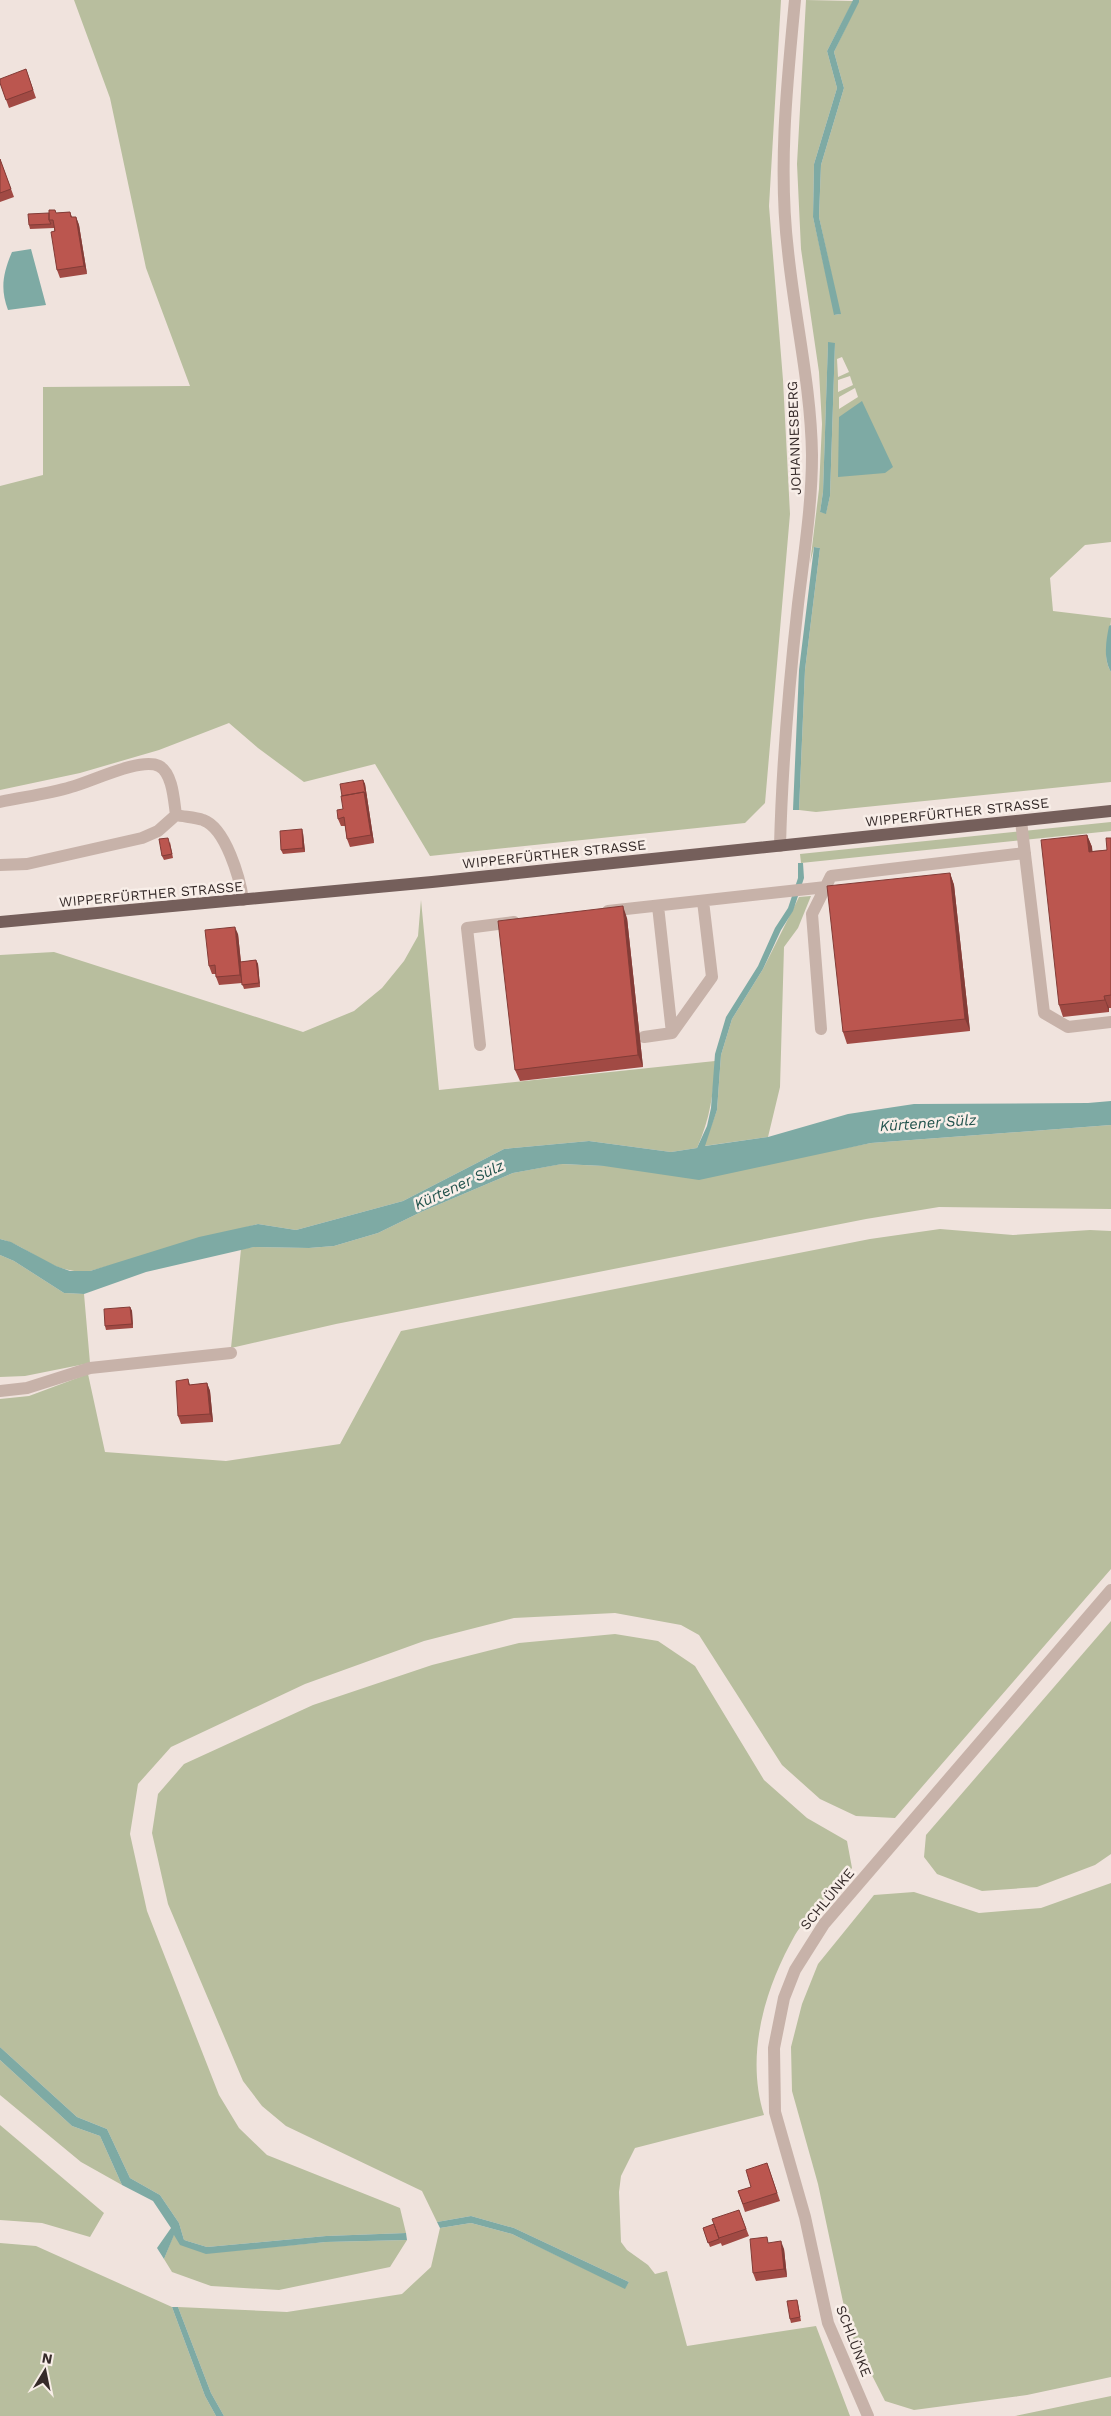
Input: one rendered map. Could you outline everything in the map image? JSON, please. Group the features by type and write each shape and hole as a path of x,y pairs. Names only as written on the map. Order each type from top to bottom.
{"main road":[{"name":"WIPPERFÜRTHER STRASSE","path":"0,922 243,900 1111,811"}],"street":[{"name":"JOHANNESBERG","path":"780,846 791,669 811,501 812,466 807,372 788,252 784,203 788,73 795,0"},
{"path":"0,802 70,788 132,766 149,764 160,767 167,775 176,815"},
{"path":"0,865 27,864 142,838 158,830 176,815 204,820 218,830 241,883 243,900"},
{"path":"1021,820 1044,1013 1068,1027 1111,1022"},
{"path":"821,1030 812,914 831,876 1025,853"},
{"path":"591,913 826,887"},
{"path":"644,1037 672,1033 712,977 703,901"},
{"path":"658,906 672,1033"},
{"path":"480,1045 467,928 524,921"},
{"path":"0,1391 26,1388 90,1368 230,1353"},
{"name":"SCHLÜNKE","path":"868,2416 828,2323 805,2217 775,2112 774,2048 784,1998 795,1970 824,1924 1111,1590"}],"green space":[{"path":"74,0 781,0 769,206 783,380 790,514 765,803 745,823 430,856 375,764 304,782 258,748 229,723 159,750 80,773 0,790 0,486 43,475 43,387 190,386 146,268 110,98"},
{"path":"806,0 853,1 827,51 837,88 814,164 813,217 835,315 840,314 819,217 821,165 844,88 834,52 859,0 1111,0 1111,542 1085,545 1050,578 1053,611 1111,618 1106,658 1111,672 1111,782 816,812 799,810 805,670 820,548 814,547 810,564 819,489 822,424 819,372 801,249 797,164","holes":["828,343 835,343 830,496 826,513 820,512 823,492","842,357 849,372 838,377 837,359","850,376 853,385 838,392 838,380","855,388 858,397 839,409 839,397"]},
{"path":"1111,822 1111,831 801,863 800,854"},
{"path":"811,896 798,928 784,947 780,1087 768,1137 704,1146 717,1110 721,1055 732,1019 763,969 799,897"},
{"path":"421,900 439,1090 715,1061 711,1105 697,1148 671,1152 589,1141 504,1149 403,1201 296,1230 258,1224 90,1271 74,1271 60,1268 18,1246 0,1239 0,955 54,952 303,1032 354,1011 382,988 404,961 418,936"},
{"path":"1111,1125 1111,1209 939,1207 866,1219 336,1324 231,1348 241,1249 254,1247 309,1248 334,1246 378,1233 421,1212 513,1173 561,1164 604,1166 794,1158 871,1143"},
{"path":"940,1229 1013,1235 1090,1230 1111,1231 1111,1569 895,1818 856,1816 820,1799 782,1765 699,1635 681,1625 615,1613 514,1618 424,1641 305,1684 171,1747 138,1784 130,1834 147,1911 219,2095 239,2128 267,2155 400,2208 406,2233 326,2236 207,2247 184,2240 179,2223 160,2195 130,2178 107,2129 77,2117 0,2047 0,1399 29,1396 88,1374 105,1452 226,1461 340,1444 401,1331 870,1239"},
{"path":"0,1255 14,1261 64,1293 84,1294 90,1363 25,1376 0,1377"},
{"path":"1111,1621 1111,1854 1095,1865 1037,1887 982,1891 937,1874 924,1857 926,1835"},
{"path":"615,1634 658,1641 695,1666 764,1780 807,1818 847,1841 852,1868 800,1927 784,1955 767,1999 761,2022 757,2069 764,2115 635,2148 621,2176 619,2192 621,2242 627,2250 648,2265 655,2274 667,2271 687,2346 816,2326 850,2416 224,2416 211,2393 178,2307 287,2312 402,2294 431,2267 440,2228 471,2223 512,2234 625,2288 629,2282 514,2228 471,2216 437,2222 422,2191 286,2126 262,2106 243,2081 168,1904 152,1833 158,1794 184,1764 313,1705 432,1665 519,1643"},
{"path":"1111,1883 1111,2377 1027,2395 914,2410 885,2401 849,2330 818,2184 792,2091 791,2047 802,2004 818,1964 874,1895 914,1892 979,1913 1041,1908"},
{"path":"0,2060 72,2126 100,2136 122,2185 81,2162 0,2095"},
{"path":"0,2125 104,2213 90,2237 42,2223 0,2220"},
{"path":"174,2234 206,2253 326,2242 407,2240 390,2267 279,2290 211,2286 172,2272 164,2259"},
{"path":"0,2243 36,2246 172,2307 205,2396 216,2416 0,2416"},
{"path":"1111,2396 1111,2416 1015,2416"}],"water":[{"path":"853,0 859,0 859,2 834,52 844,88 821,165 819,217 841,314 834,315 813,217 814,164 837,88 827,51"},
{"path":"31,249 46,305 8,310 3,288 12,252"},
{"path":"828,342 835,343 830,496 826,514 820,512 823,492"},
{"path":"862,401 893,467 885,473 838,477 839,417"},
{"path":"814,547 820,548 805,670 799,810 793,810 799,670"},
{"path":"1111,625 1111,672 1108,667 1106,650 1109,626"},
{"name":"Kürtener Sülz","path":"798,863 803,863 804,878 793,911 781,930 763,969 732,1019 721,1055 717,1110 705,1146 768,1137 848,1114 914,1104 1088,1103 1111,1101 1111,1125 871,1143 699,1180 604,1166 562,1164 513,1173 421,1212 378,1233 334,1246 309,1248 254,1247 146,1272 84,1294 64,1293 14,1261 0,1255 0,1239 11,1242 56,1266 70,1271 90,1271 199,1237 258,1224 296,1230 403,1201 504,1149 589,1141 671,1152 697,1148 707,1126 711,1108 715,1054 726,1017 758,966 775,928 788,908 798,878"},
{"path":"0,2047 77,2117 107,2129 130,2178 160,2195 179,2223 184,2240 207,2247 326,2236 406,2233 407,2240 326,2242 206,2254 180,2245 174,2235 164,2259 157,2248 171,2228 153,2201 122,2185 100,2136 72,2126 0,2060"},
{"path":"471,2216 514,2228 629,2282 625,2289 512,2234 471,2223 440,2228 437,2222"},
{"path":"172,2307 178,2307 211,2393 224,2416 216,2416 205,2396"}],"building":[{"path":"26,69 33,90 6,100 0,79"},
{"path":"0,159 11,189 0,193"},
{"path":"49,210 55,210 56,213 70,212 71,217 76,217 84,266 57,270 51,232 55,231 53,220 49,220"},
{"path":"49,213 51,224 29,225 28,214"},
{"path":"363,780 366,796 364,792 342,796 340,784"},
{"path":"364,792 371,835 347,839 344,817 338,819 337,810 343,809 341,796"},
{"path":"302,829 303,848 281,850 280,831"},
{"path":"1087,835 1089,852 1107,850 1106,838 1111,838 1111,995 1104,996 1105,1000 1059,1005 1041,840"},
{"path":"168,838 172,854 162,856 159,839"},
{"path":"950,873 965,1019 843,1032 827,886"},
{"path":"623,906 638,1055 515,1070 498,921"},
{"path":"235,927 240,975 216,977 215,965 209,966 205,930"},
{"path":"256,960 259,983 242,985 240,962"},
{"path":"130,1307 132,1324 105,1326 104,1309"},
{"path":"188,1379 189,1385 207,1383 210,1414 178,1416 176,1381"},
{"path":"767,2163 777,2193 743,2204 738,2191 751,2187 746,2170"},
{"path":"739,2210 746,2229 719,2238 712,2219"},
{"path":"714,2224 719,2239 708,2243 703,2228"},
{"path":"767,2237 768,2243 781,2241 784,2269 753,2273 750,2239"},
{"path":"797,2300 800,2317 790,2319 787,2301"}]}
